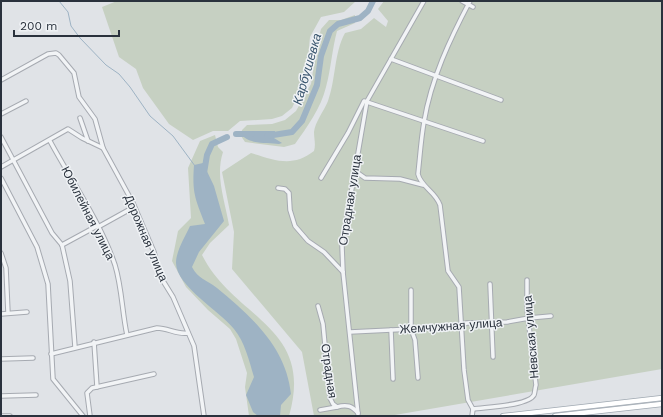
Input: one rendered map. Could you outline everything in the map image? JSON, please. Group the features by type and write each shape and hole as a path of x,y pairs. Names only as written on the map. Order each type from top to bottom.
{"main road":[{"path":"503,416 662,398"},
{"path":"555,416 662,404"}],"street":[{"name":"Отрадная улица","path":"359,415 343,272 342,246 367,101 424,1"},
{"path":"462,1 469,3 474,7"},
{"path":"469,3 454,32 436,77 424,122 418,174 419,180 437,196 440,205 448,271 459,287 464,370 468,400 473,409 472,416"},
{"name":"Дорожная улица","path":"1,80 42,57 56,53 74,73 79,97 96,120 103,148 134,207 154,252 160,276 173,297 194,346 204,416"},
{"path":"390,59 501,100"},
{"path":"1,114 26,101"},
{"path":"320,178 348,133 364,101 483,141"},
{"path":"80,118 88,141"},
{"path":"1,167 68,129 103,148"},
{"path":"1,137 52,233 62,245 70,281 75,347"},
{"name":"Юбилейная улица","path":"50,140 98,226 115,266 127,335"},
{"path":"355,171 365,178 400,179 423,184"},
{"path":"1,178 37,247 48,284 53,379 83,416"},
{"path":"278,188 285,189 290,193 290,210 295,226 343,272"},
{"path":"62,245 134,207"},
{"path":"1,253 6,268 8,313"},
{"name":"Невская улица","path":"473,409 520,403 528,400 534,394 536,385 529,318 527,280"},
{"path":"490,284 493,357"},
{"path":"410,290 411,329 415,340 418,378"},
{"name":"Отрадная","path":"318,306 323,324 330,398 333,404 338,407 353,407 359,415"},
{"path":"1,314 27,312"},
{"name":"Жемчужная улица","path":"350,332 454,327 551,316"},
{"path":"51,354 94,342 157,328 166,329 178,334 188,333"},
{"path":"391,330 393,379"},
{"path":"94,342 97,387"},
{"path":"1,359 33,358"},
{"path":"90,416 89,390 154,374"},
{"path":"1,396 36,395"},
{"path":"320,410 338,407"},
{"path":"1,416 10,416"}],"green space":[{"path":"117,1 356,1 344,12 321,17 310,37 306,78 292,108 282,116 272,119 240,121 228,131 213,131 193,140 169,124 143,88 136,69 119,57 102,7"},
{"path":"384,1 662,1 662,369 389,416 314,416 302,352 232,269 234,232 222,172 251,153 276,160 291,161 306,156 314,151 314,132 331,93 341,41 345,33 361,29 374,18 386,27 388,21 378,9"},
{"path":"355,15 355,23 337,31 324,95 313,117 295,144 284,147 245,142 241,136 242,130 247,125 272,124 285,120 296,111 311,84 321,29 329,20 341,20"},
{"path":"215,135 218,147 223,152 220,179 229,225 210,243 202,255 216,277 267,326 281,342 291,362 294,386 289,416 249,416 245,387 247,373 236,339 230,329 208,310 186,287 172,261 178,231 191,218 188,168 200,141"}],"water":[{"path":"247,131 275,131 274,138 282,143 254,142 242,135"},
{"path":"203,163 214,186 224,221 199,252 192,267 200,277 217,288 243,310 275,347 288,377 291,394 281,405 280,416 258,416 253,412 246,395 254,377 246,352 238,334 228,322 191,290 183,281 178,272 176,263 177,254 190,226 205,224 197,201 193,182 194,165"}],"waterway":[{"path":"59,1 68,12 71,26 80,38 106,65 119,74 150,116 173,136 195,166"},
{"name":"Карбушевка","path":"267,136 292,132 302,121 317,85 321,56 330,31 338,24 360,18 368,11 373,1"},
{"name":"Карбушевка","path":"236,134 252,134"},
{"name":"Карбушевка","path":"204,173 207,155 212,144 227,137"}]}
